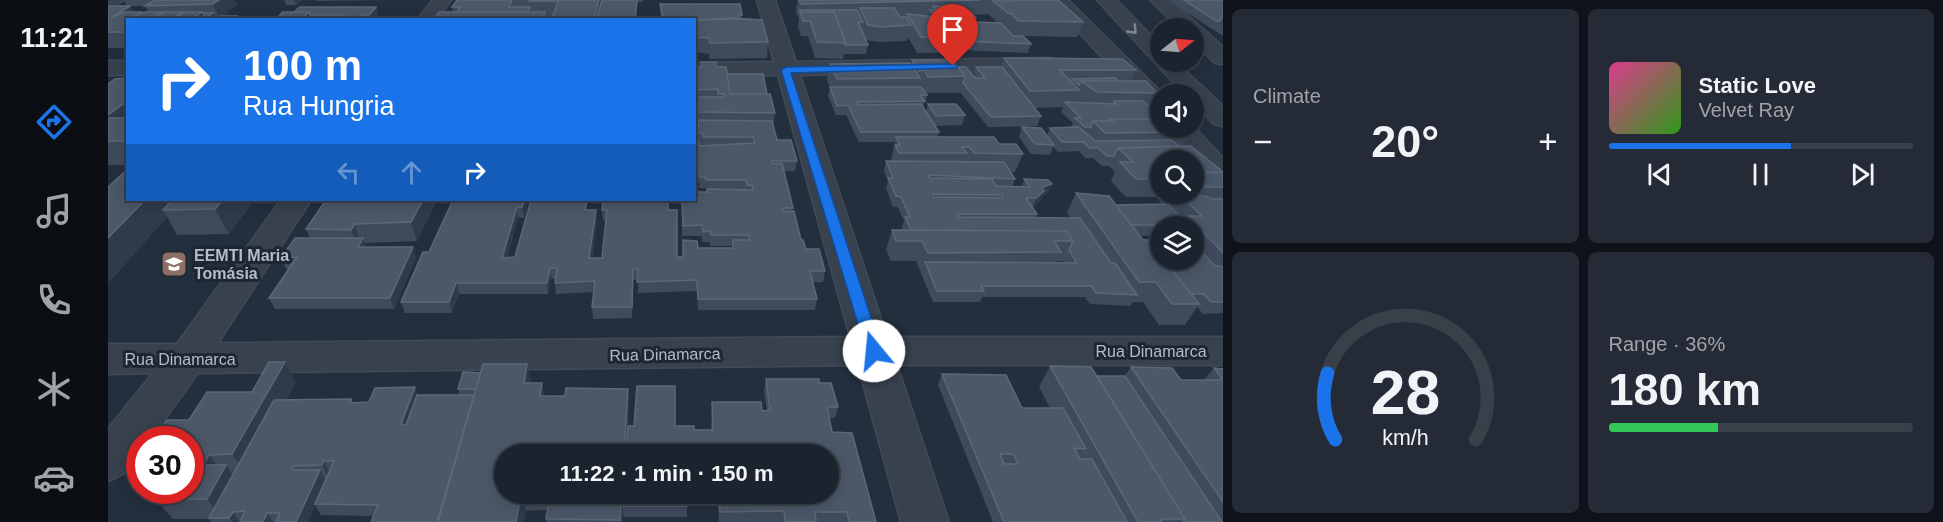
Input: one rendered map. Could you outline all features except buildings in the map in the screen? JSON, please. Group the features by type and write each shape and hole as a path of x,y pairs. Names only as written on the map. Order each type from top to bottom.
{"street":[{"path":"108,4 115,0"},
{"path":"428,18 442,0"},
{"path":"766,0 925,522"},
{"path":"1058,0 1150,94"},
{"path":"1106,0 1150,46"},
{"path":"1130,0 1150,21"},
{"path":"1159,0 1179,18"},
{"path":"1204,41 1223,58"},
{"path":"696,70 1121,63"},
{"path":"108,68 126,68"},
{"path":"1174,72 1223,119"},
{"path":"1202,72 1223,90"},
{"path":"1190,138 1223,174"},
{"path":"108,462 187,359 296,201"},
{"name":"Rua Dinamarca","path":"108,359 874,351 1223,351"}],"place":[{"name":"EEMTI Maria Tomásia","path":"174,264"}],"route":[{"path":"874,351 786,70 953,66"}]}
